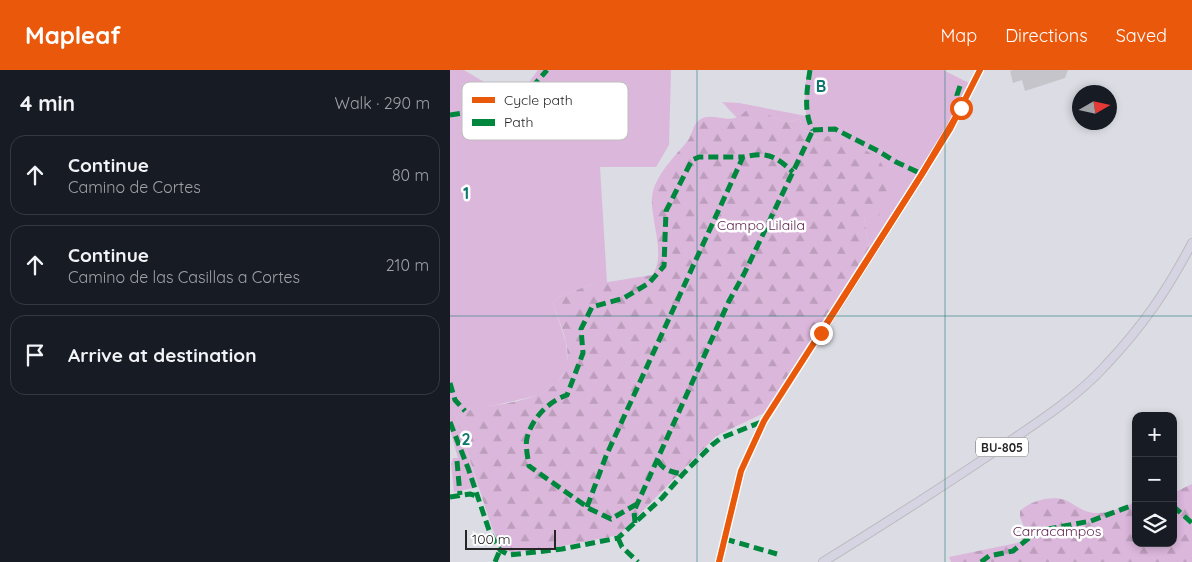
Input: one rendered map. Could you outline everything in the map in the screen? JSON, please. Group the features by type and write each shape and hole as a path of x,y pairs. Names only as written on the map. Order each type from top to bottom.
{"main road":[{"name":"BU-805","path":"823,562 1029,428 1104,368 1143,323 1174,279 1192,244"}],"street":[{"path":"719,562 741,471 764,421 950,129 980,70"}],"green space":[{"path":"450,70 464,70 484,82 462,82 462,140 628,140 628,82 529,82 538,70 671,70 669,145 656,167 600,167 607,283 589,285 557,298 553,302 566,343 567,354 567,367 556,385 539,395 479,407 456,417 478,487 454,492 451,464 453,458 458,458 450,430"},
{"path":"808,70 943,70 975,86 962,115 926,175 869,248 864,217 835,135 817,138 802,129 800,119 785,122 767,114 737,118 722,102 739,103 806,116 805,86"},
{"name":"Campo Lilaila","path":"747,110 767,114 785,122 800,119 802,129 816,138 835,135 877,157 891,178 878,219 864,217 869,248 768,411 716,436 619,535 547,549 514,552 502,550 492,528 456,417 479,406 511,403 537,395 549,389 558,381 564,371 567,358 566,342 553,302 557,298 589,285 652,275 658,258 652,206 652,197 657,181 689,139 697,122 707,117 733,118"},
{"name":"Carracampos","path":"1192,484 1192,562 951,562 949,557 1021,542 1026,532 1020,517 1020,511 1029,504 1053,498 1065,500 1082,510 1094,513 1110,511 1132,504 1132,547 1177,547 1177,491"}],"building":[{"path":"1068,70 1065,78 1025,91 1022,80 1013,83 1010,71"}],"marked path":[{"path":"537,82 547,70"},
{"path":"810,70 807,109 813,130"},
{"path":"960,86 957,95 961,108"},
{"path":"450,115 462,113"},
{"path":"813,130 835,129 922,174"},
{"path":"635,523 634,511 729,301 744,274 813,130"},
{"path":"587,507 606,456 743,157 770,156 793,172"},
{"path":"637,504 611,519 590,509 529,466 526,448 529,431 537,417 547,406 567,395 583,353 581,329 592,307 624,298 649,283 664,266 666,211 692,160 699,157 743,157"},
{"path":"450,383 455,400 465,411"},
{"path":"450,422 490,533 500,550 509,555 562,549 618,538 662,498 712,445 721,438 764,421"},
{"path":"457,461 460,495"},
{"path":"658,461 666,469 683,474"},
{"path":"450,497 470,494 477,496"},
{"path":"981,562 989,556 1013,551 1030,537 1048,529 1091,521 1132,506"},
{"path":"1177,510 1192,523"},
{"path":"618,538 622,547 638,562"},
{"path":"725,539 777,554"},
{"path":"495,562 500,550"}],"cycle path":[{"path":"719,562 741,471 764,421 950,129 980,70"}],"route":[{"path":"821,333 950,129 961,108"}]}
